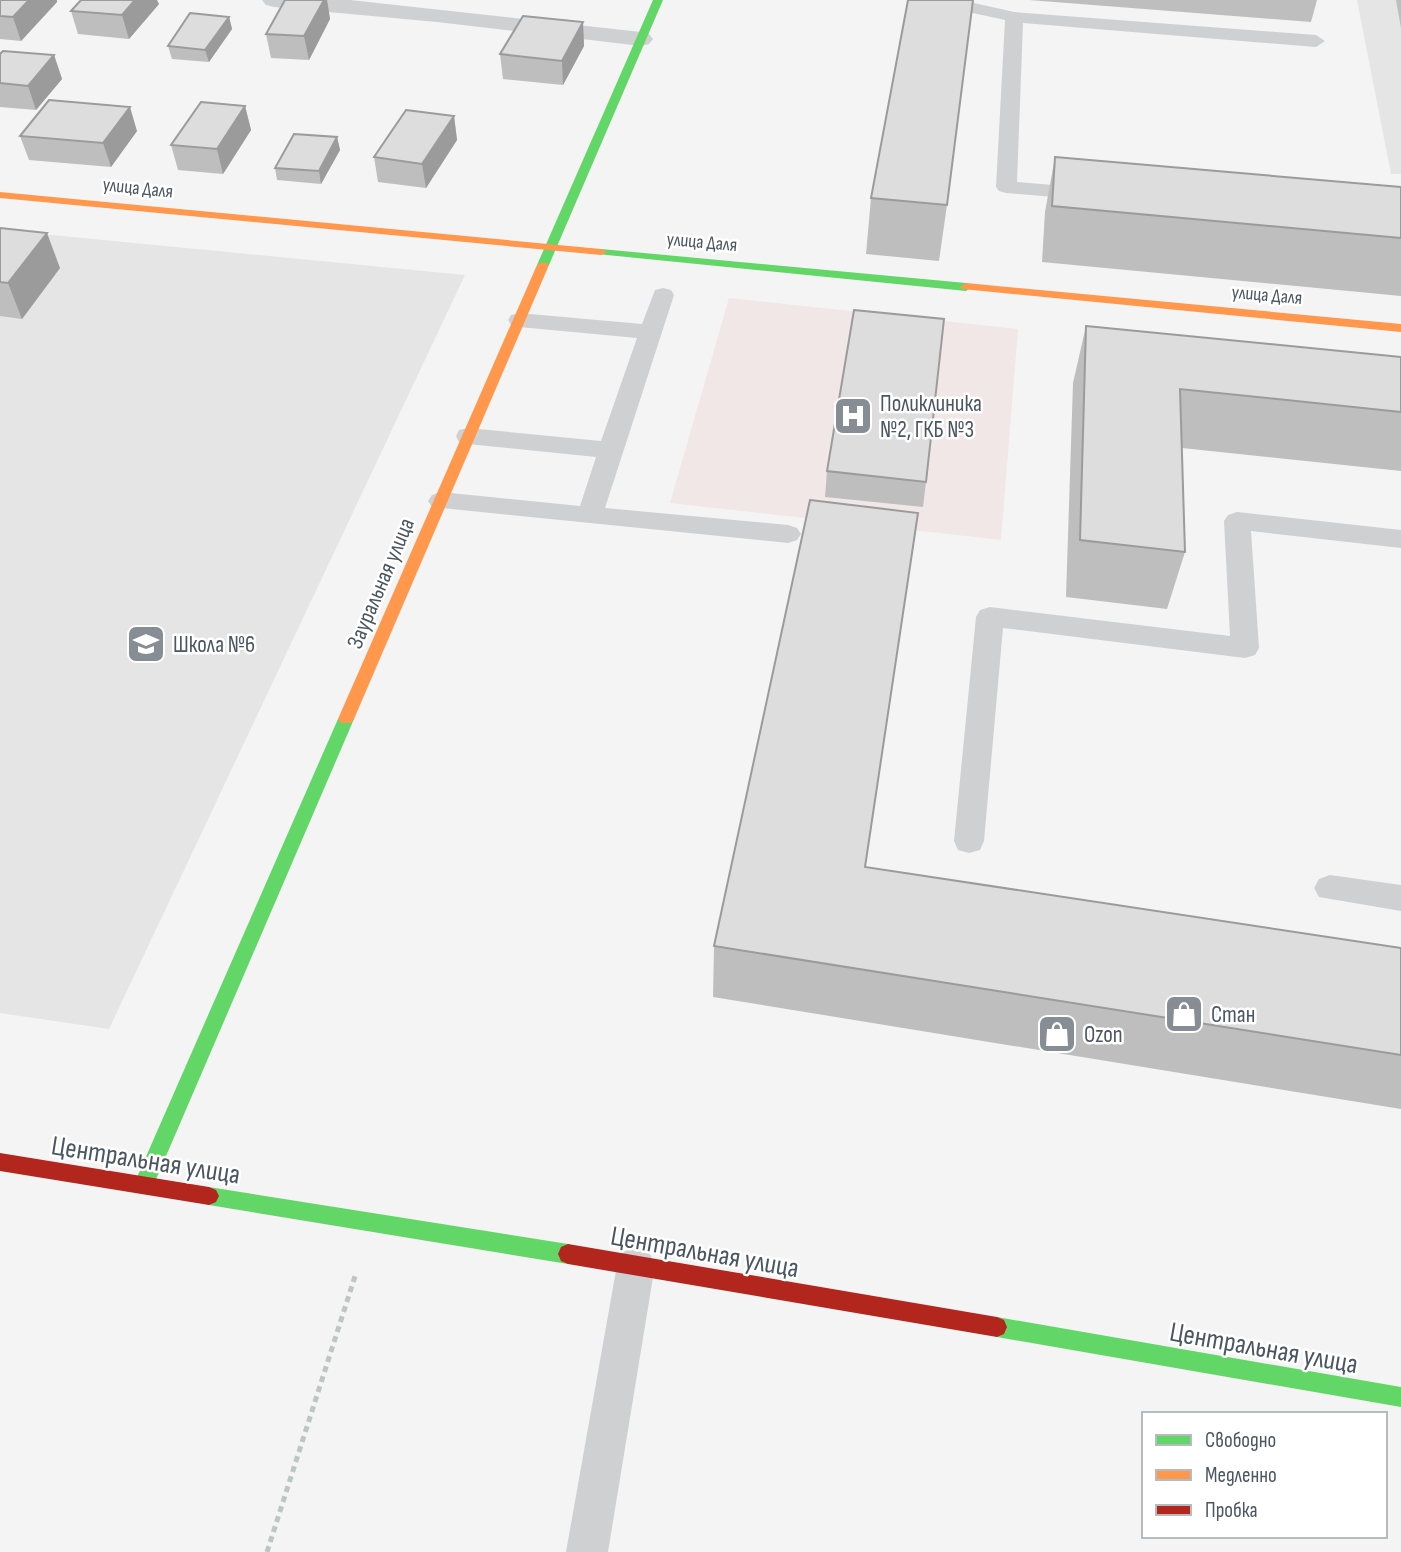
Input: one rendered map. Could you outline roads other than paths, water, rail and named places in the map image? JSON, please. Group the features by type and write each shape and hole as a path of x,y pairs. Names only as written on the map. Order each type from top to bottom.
{"street":[{"path":"274,0 641,38"},
{"name":"Зауральная улица","path":"144,1184 658,0"},
{"name":"улица Даля","path":"0,195 1401,328"},
{"name":"Центральная улица","path":"0,1162 636,1265 1401,1397"}],"lane":[{"path":"937,0 1014,17 1316,41"},
{"path":"1014,17 1006,187 1115,196"},
{"path":"590,516 663,295"},
{"path":"519,320 651,332"},
{"path":"468,436 610,450"},
{"path":"441,501 788,534"},
{"path":"969,841 990,617 1245,649 1237,521 1401,539"},
{"path":"1330,888 1401,898"},
{"path":"586,1552 636,1265"}],"place":[{"name":"Поликлиника №2, ГКБ №3","path":"853,416"},
{"name":"Школа №6","path":"146,644"},
{"name":"Стан","path":"1184,1014"},
{"name":"Ozon","path":"1057,1034"}]}
